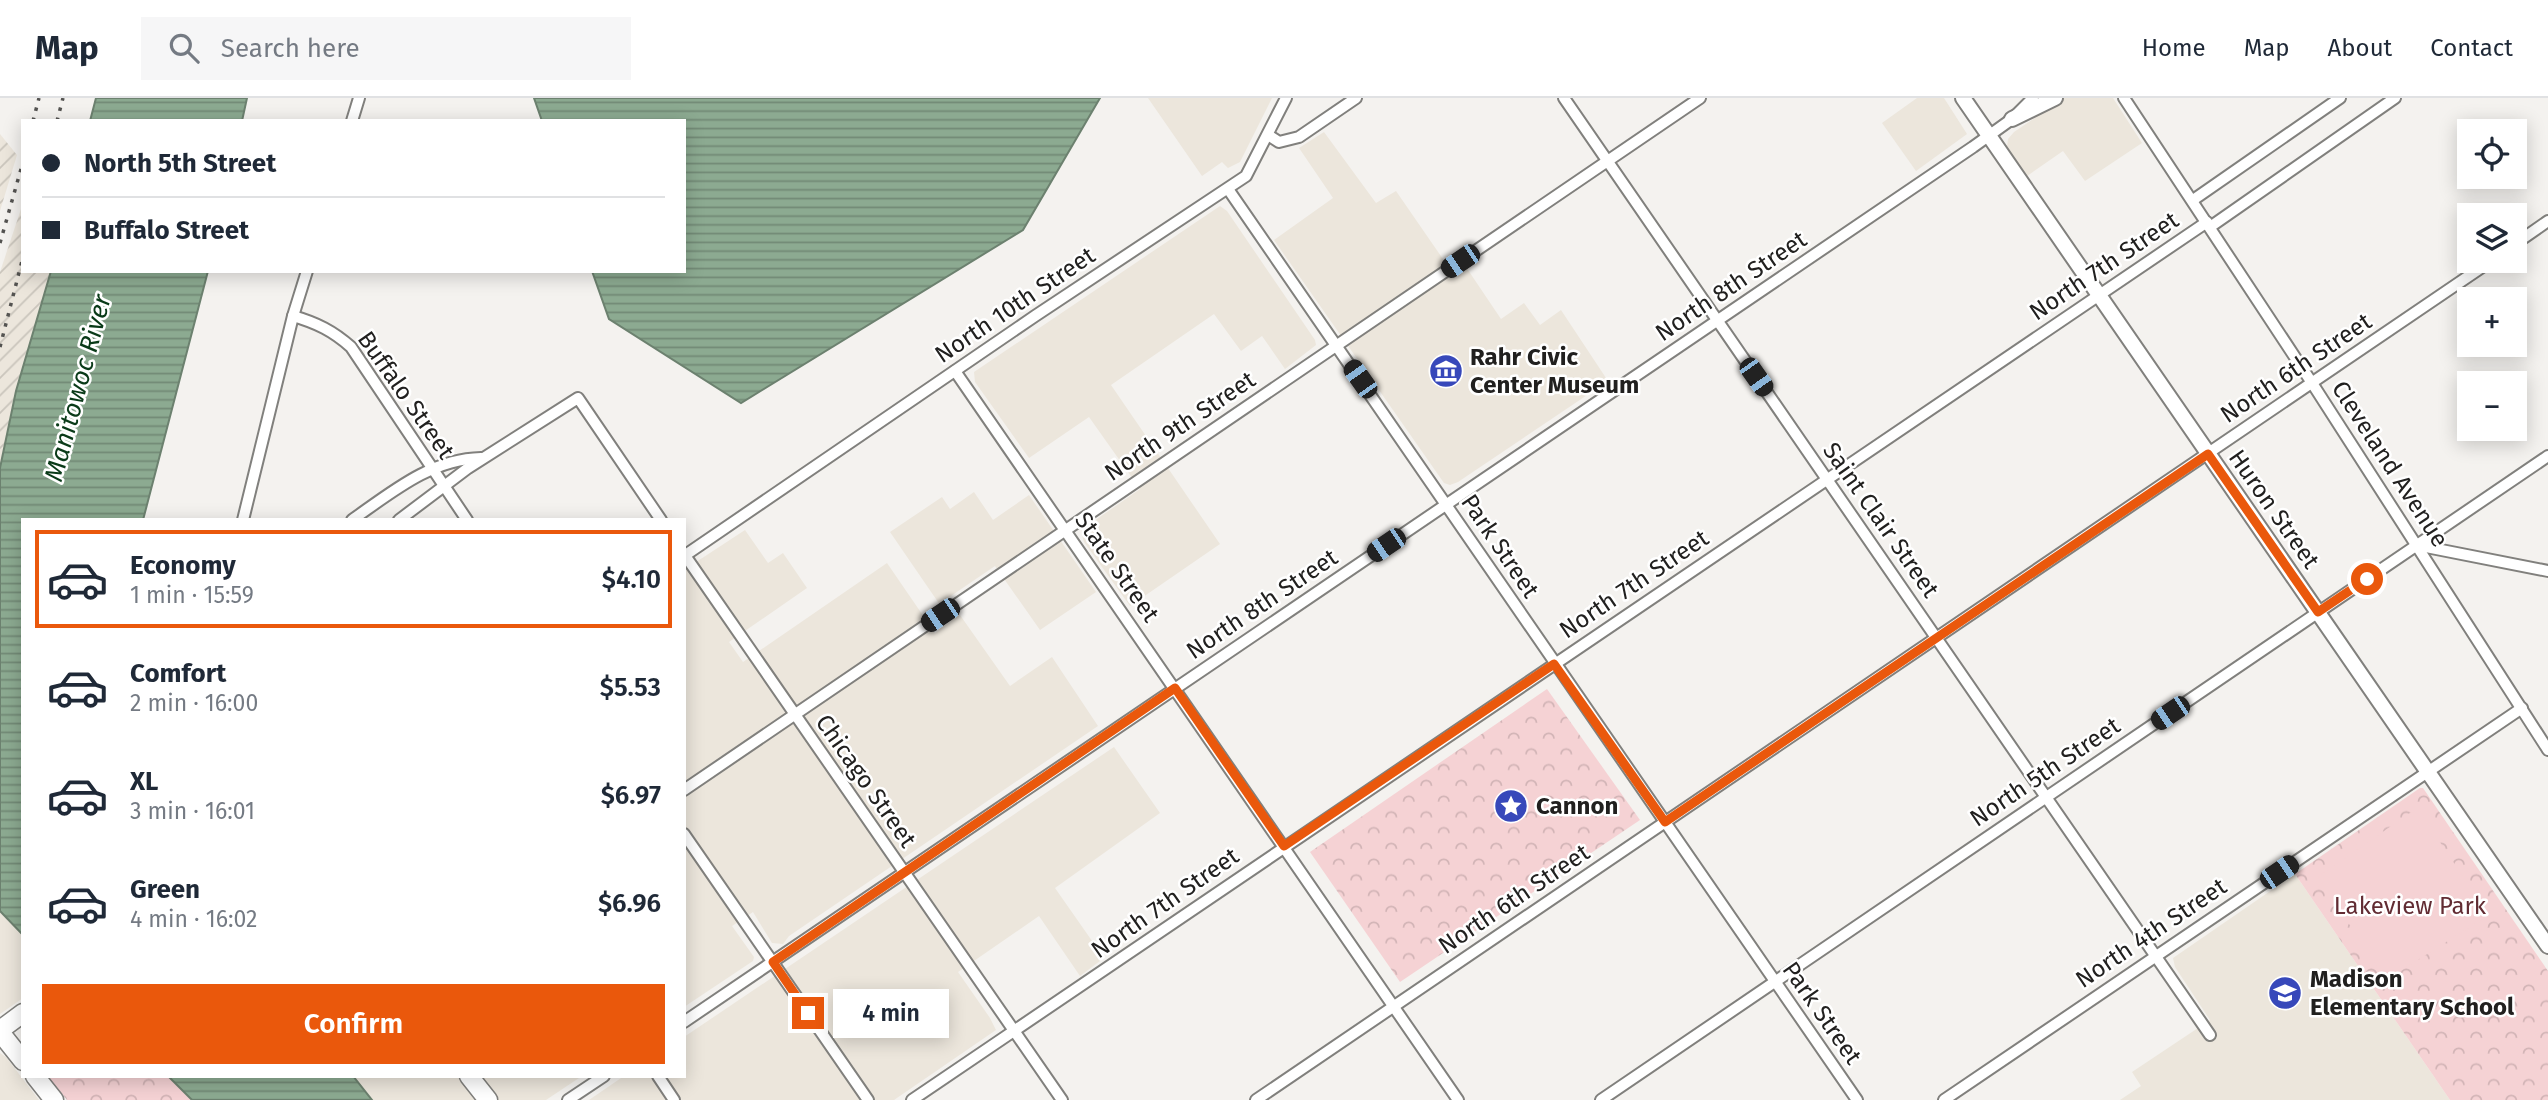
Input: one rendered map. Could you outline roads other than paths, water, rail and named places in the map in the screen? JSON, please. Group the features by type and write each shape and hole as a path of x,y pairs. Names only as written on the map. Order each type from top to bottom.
{"main road":[{"path":"21,1015 0,1031 21,1058"},
{"path":"37,1078 54,1100"},
{"path":"471,1078 488,1100"}],"street":[{"path":"353,119 359,98"},
{"name":"North 10th Street","path":"686,554 1246,176 1286,98"},
{"path":"1268,135 1279,142 1299,137 1356,98"},
{"name":"Saint Clair Street","path":"1564,98 2210,1035"},
{"name":"North 9th Street","path":"686,789 1700,98"},
{"name":"Huron Street","path":"1963,98 2428,771 2543,928 2548,946"},
{"name":"North 8th Street","path":"686,1021 1989,136 2012,119 2033,98"},
{"path":"2012,119 2055,98"},
{"name":"Cleveland Avenue","path":"2124,98 2193,200 2548,750"},
{"path":"2193,200 2340,98"},
{"name":"North 7th Street","path":"912,1100 2098,295 2395,98"},
{"name":"Park Street","path":"1228,188 1857,1100"},
{"path":"2527,236 2548,221"},
{"path":"243,518 293,316 306,273"},
{"name":"North 6th Street","path":"1256,1100 2473,273"},
{"name":"Buffalo Street","path":"293,316 317,323 334,332 351,347 466,518"},
{"name":"State Street","path":"955,371 1458,1100"},
{"path":"402,518 484,457 578,398 660,518"},
{"name":"North 5th Street","path":"1601,1100 2548,456"},
{"path":"355,518 432,468 458,460 484,457"},
{"path":"2416,545 2548,571"},
{"name":"Chicago Street","path":"686,558 1062,1100"},
{"name":"North 4th Street","path":"1944,1100 2522,708"},
{"path":"686,837 868,1100"},
{"path":"568,1100 601,1078"},
{"path":"658,1078 674,1100"}],"water":[{"path":"96,98 247,98 242,119 91,119"},
{"path":"534,98 1100,98 1023,230 741,403 609,319 593,273 686,273 686,119 541,119"},
{"name":"Manitowoc River","path":"50,273 207,273 144,518 21,518 21,933 0,911 0,468 16,391"},
{"path":"170,1078 355,1078 372,1100 192,1100"}],"railway":[{"path":"34,119 39,98"},
{"path":"58,119 63,98"},
{"path":"0,243 21,169"},
{"path":"0,347 21,265"}],"place":[{"name":"Rahr Civic Center Museum","path":"1446,371"},
{"name":"Cannon","path":"1511,806"},
{"name":"Madison Elementary School","path":"2285,993"}],"park label":[{"name":"Lakeview Park","path":"2410,906"}]}
